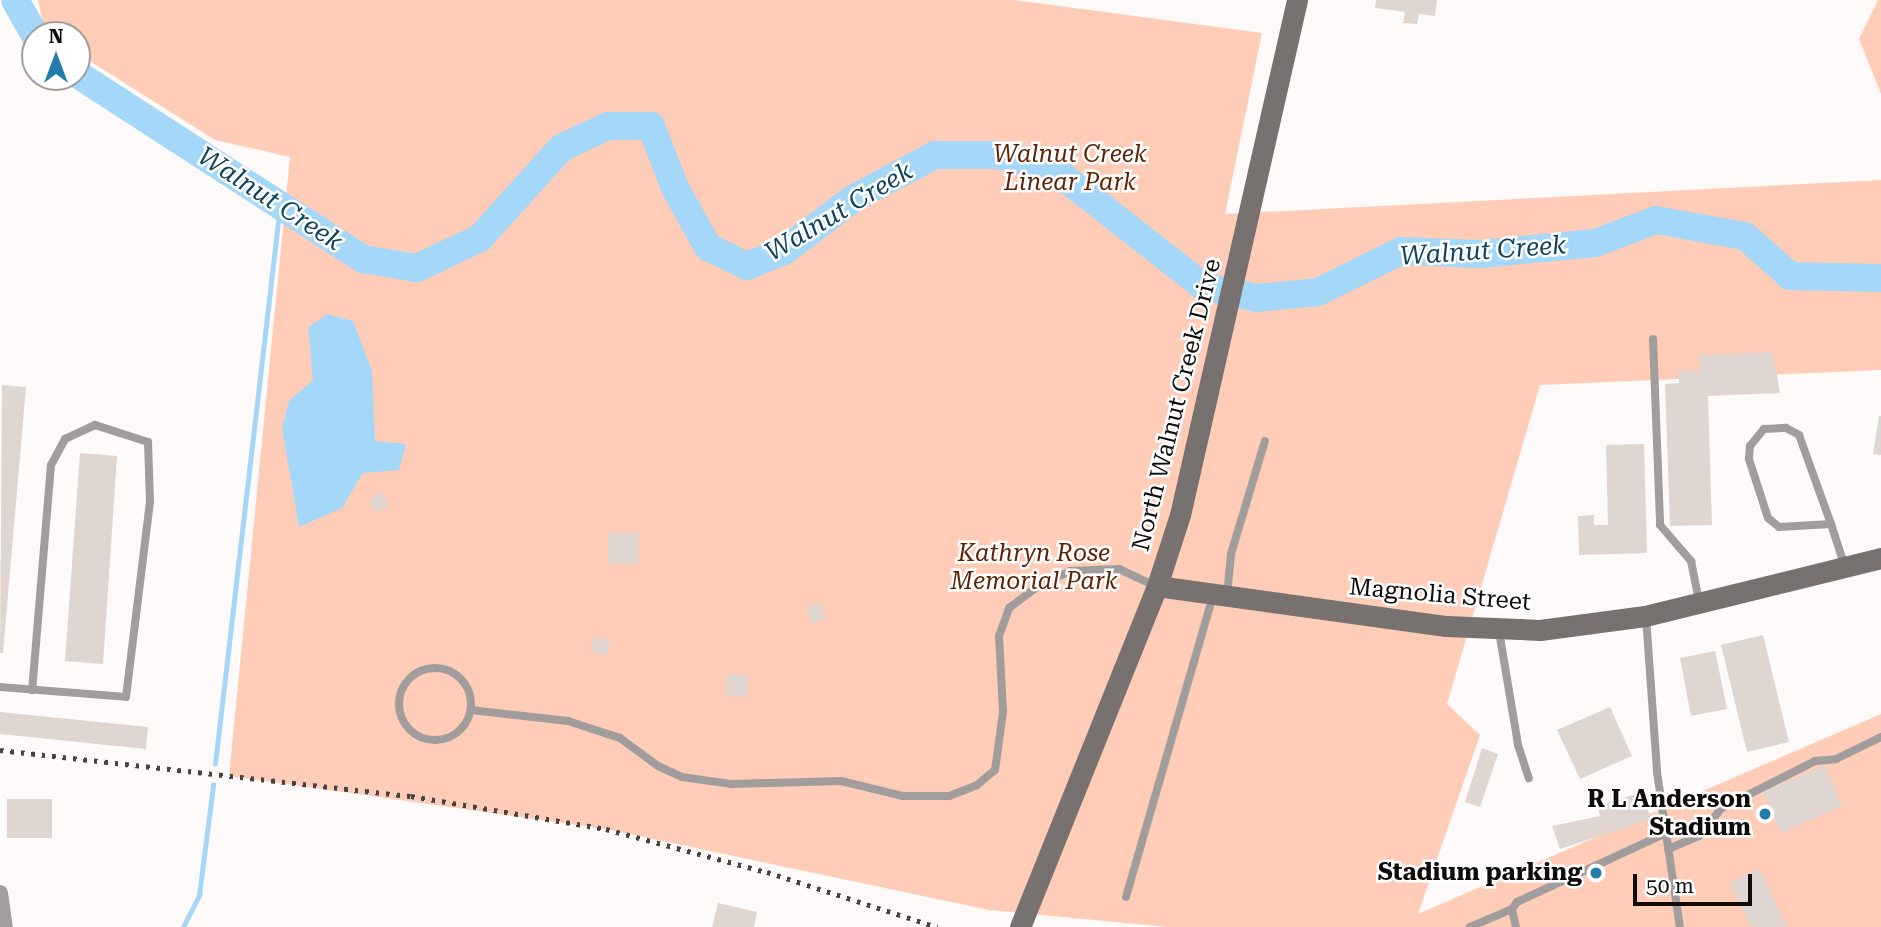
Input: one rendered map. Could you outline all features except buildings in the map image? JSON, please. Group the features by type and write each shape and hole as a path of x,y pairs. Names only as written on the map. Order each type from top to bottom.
{"main road":[{"name":"North Walnut Creek Drive","path":"1020,927 1157,586 1180,515 1249,222 1297,0"},
{"name":"Magnolia Street","path":"1157,586 1220,597 1499,631 1645,616 1881,558"}],"street":[{"path":"0,893 5,927"}],"lane":[{"path":"1653,340 1660,525 1691,561 1699,601"},
{"path":"0,687 32,690 126,697 150,502 148,442 95,425 65,439 51,465 32,690"},
{"path":"1830,524 1779,527 1768,518 1749,459 1750,446 1764,429 1786,428 1798,435 1830,524 1845,567"},
{"path":"1126,897 1220,597 1265,441"},
{"path":"471,710 568,721 620,738 657,766 682,777 731,785 841,781 903,796 949,796 977,785 995,770 1003,712 999,636 1009,608 1037,587 1070,571 1119,569 1157,586"},
{"path":"1645,616 1666,833 1680,927"},
{"path":"1499,631 1518,745 1529,778"},
{"path":"436,667 447,669 466,683 471,710 456,734 432,741 420,737 402,719 400,695 414,674 436,667"},
{"path":"1668,849 1699,836 1722,808 1815,761 1836,759 1881,737"},
{"path":"1470,927 1512,909 1517,902 1666,833"},
{"path":"1512,909 1516,927"}],"green space":[{"name":"Kathryn Rose Memorial Park","path":"38,0 1015,0 1262,33 1225,214 1881,180 1881,370 1540,385 1447,704 1480,735 1418,914 1881,714 1881,927 1167,927 989,910 606,829 229,776 290,157 215,140 91,62 91,21 42,21"},
{"path":"1878,0 1881,0 1881,94 1859,39"}],"water":[{"path":"327,314 353,321 372,371 375,441 406,444 399,470 363,473 342,508 299,527 282,428 289,401 313,380 308,328"}],"waterway":[{"name":"Walnut Creek","path":"15,0 27,21"},
{"name":"Walnut Creek","path":"91,83 363,259 417,268 480,238 561,148 608,126 651,126 675,188 708,247 747,266 784,251 854,198 935,155 997,155 1051,167 1203,286 1257,298 1318,292 1401,251 1481,254 1595,243 1656,220 1745,236 1790,276 1881,278"},
{"path":"215,764 280,205"},
{"path":"183,927 199,895 213,785"}],"railway":[{"path":"0,750 411,796 606,829 767,872 937,927"}],"place":[{"name":"R L Anderson Stadium","path":"1765,814"},
{"name":"Stadium parking","path":"1596,873"}],"park label":[{"name":"Walnut Creek Linear Park","path":"1070,169"}]}
